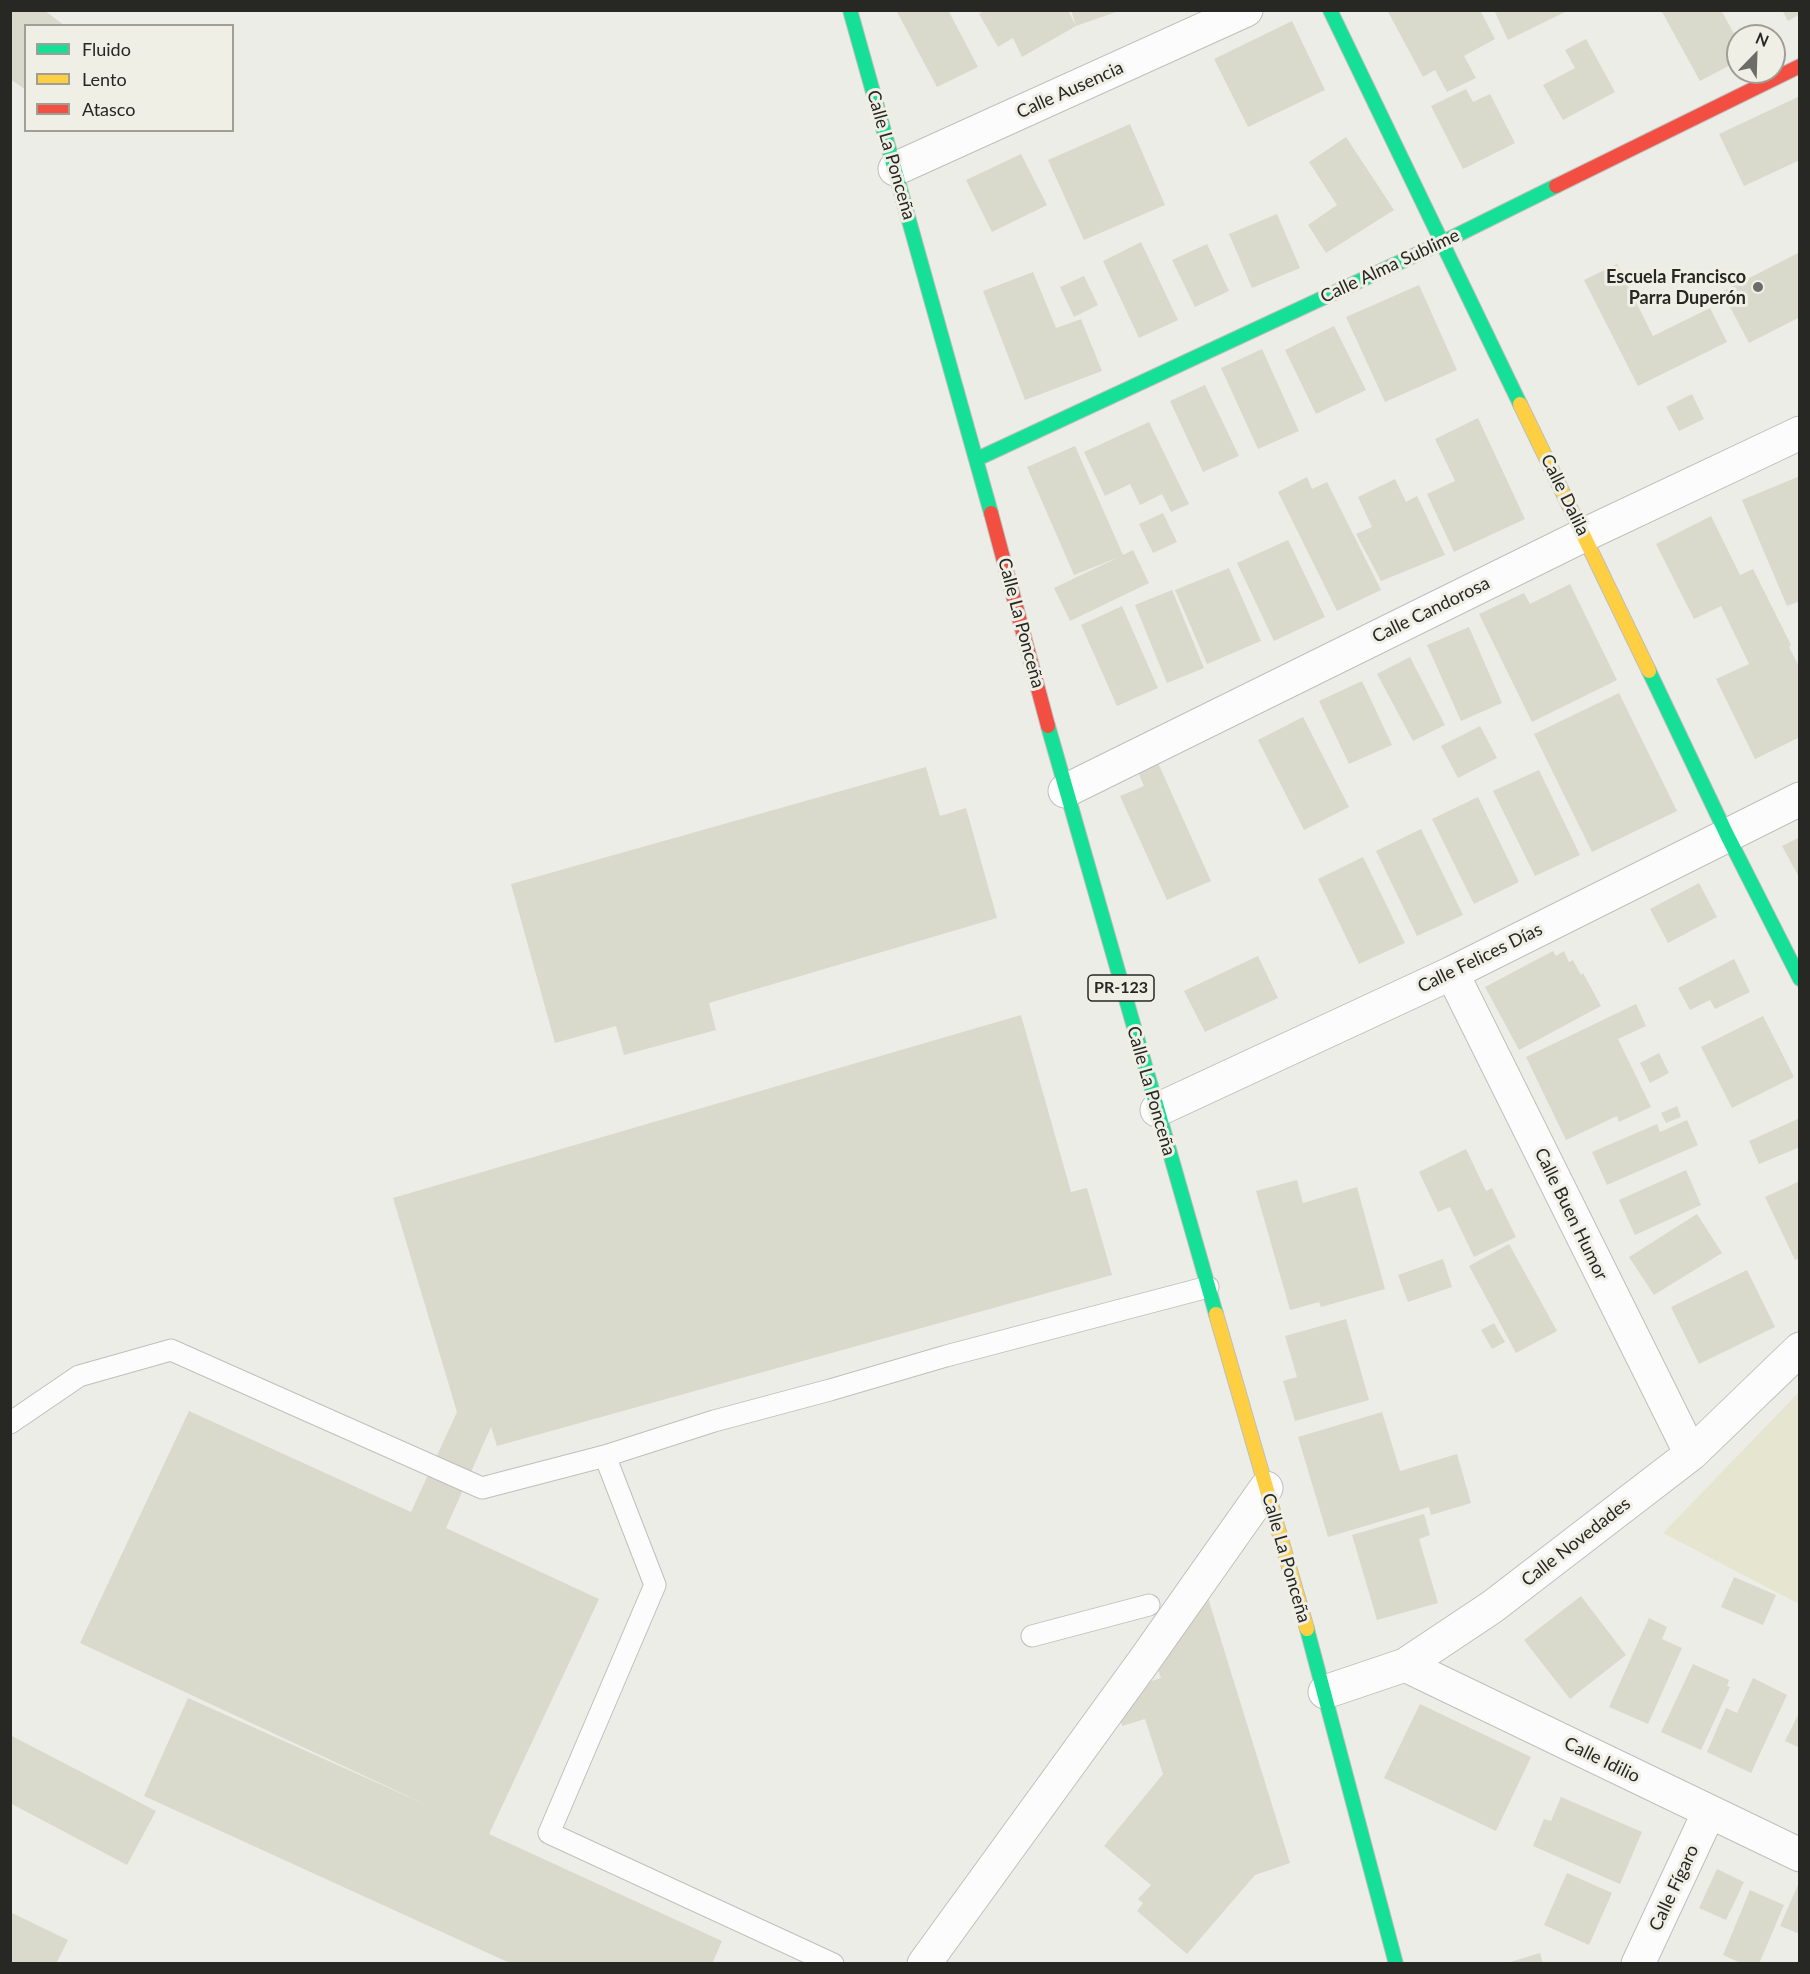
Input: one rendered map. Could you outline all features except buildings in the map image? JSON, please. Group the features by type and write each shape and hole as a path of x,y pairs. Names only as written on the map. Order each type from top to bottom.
{"main road":[{"name":"Calle La Ponceña","path":"850,10 977,459 1065,791 1325,1692 1396,1964"},
{"name":"Calle Dalila","path":"1330,10 1727,835 1800,980"},
{"name":"Calle Alma Sublime","path":"977,459 1441,243 1800,66"}],"street":[{"name":"Calle Ausencia","path":"895,169 1246,10"},
{"name":"Calle Candorosa","path":"1065,791 1584,535 1800,433"},
{"name":"Calle Felices Días","path":"1156,1110 1452,973 1800,799"},
{"name":"Calle Buen Humor","path":"1452,973 1691,1455"},
{"name":"Calle Novedades","path":"1325,1692 1405,1665 1492,1607 1691,1455 1800,1350"},
{"path":"924,1964 1144,1661 1266,1488"},
{"name":"Calle Idilio","path":"1405,1665 1800,1855"},
{"name":"Calle Fígaro","path":"1638,1964 1709,1812"}],"lane":[{"path":"10,1423 79,1376 171,1350 482,1488 605,1456 714,1421 946,1356 1208,1287"},
{"path":"605,1456 655,1585 549,1833 833,1964"},
{"path":"1032,1636 1149,1605"}],"green space":[{"path":"1799,1392 1799,1604 1663,1533"}],"traffic: fast":[{"path":"850,10 991,513"},
{"path":"1330,10 1520,404"},
{"path":"977,459 1441,243 1556,186"},
{"path":"1649,671 1727,835 1800,979"},
{"path":"1048,726 1216,1314"},
{"path":"1307,1629 1396,1964"}],"traffic: slow":[{"path":"1520,404 1649,671"},
{"path":"1216,1314 1307,1629"}],"traffic: jam":[{"path":"1556,186 1800,66"},
{"path":"991,513 1048,726"}],"place":[{"name":"Escuela Francisco Parra Duperón","path":"1758,287"}]}
